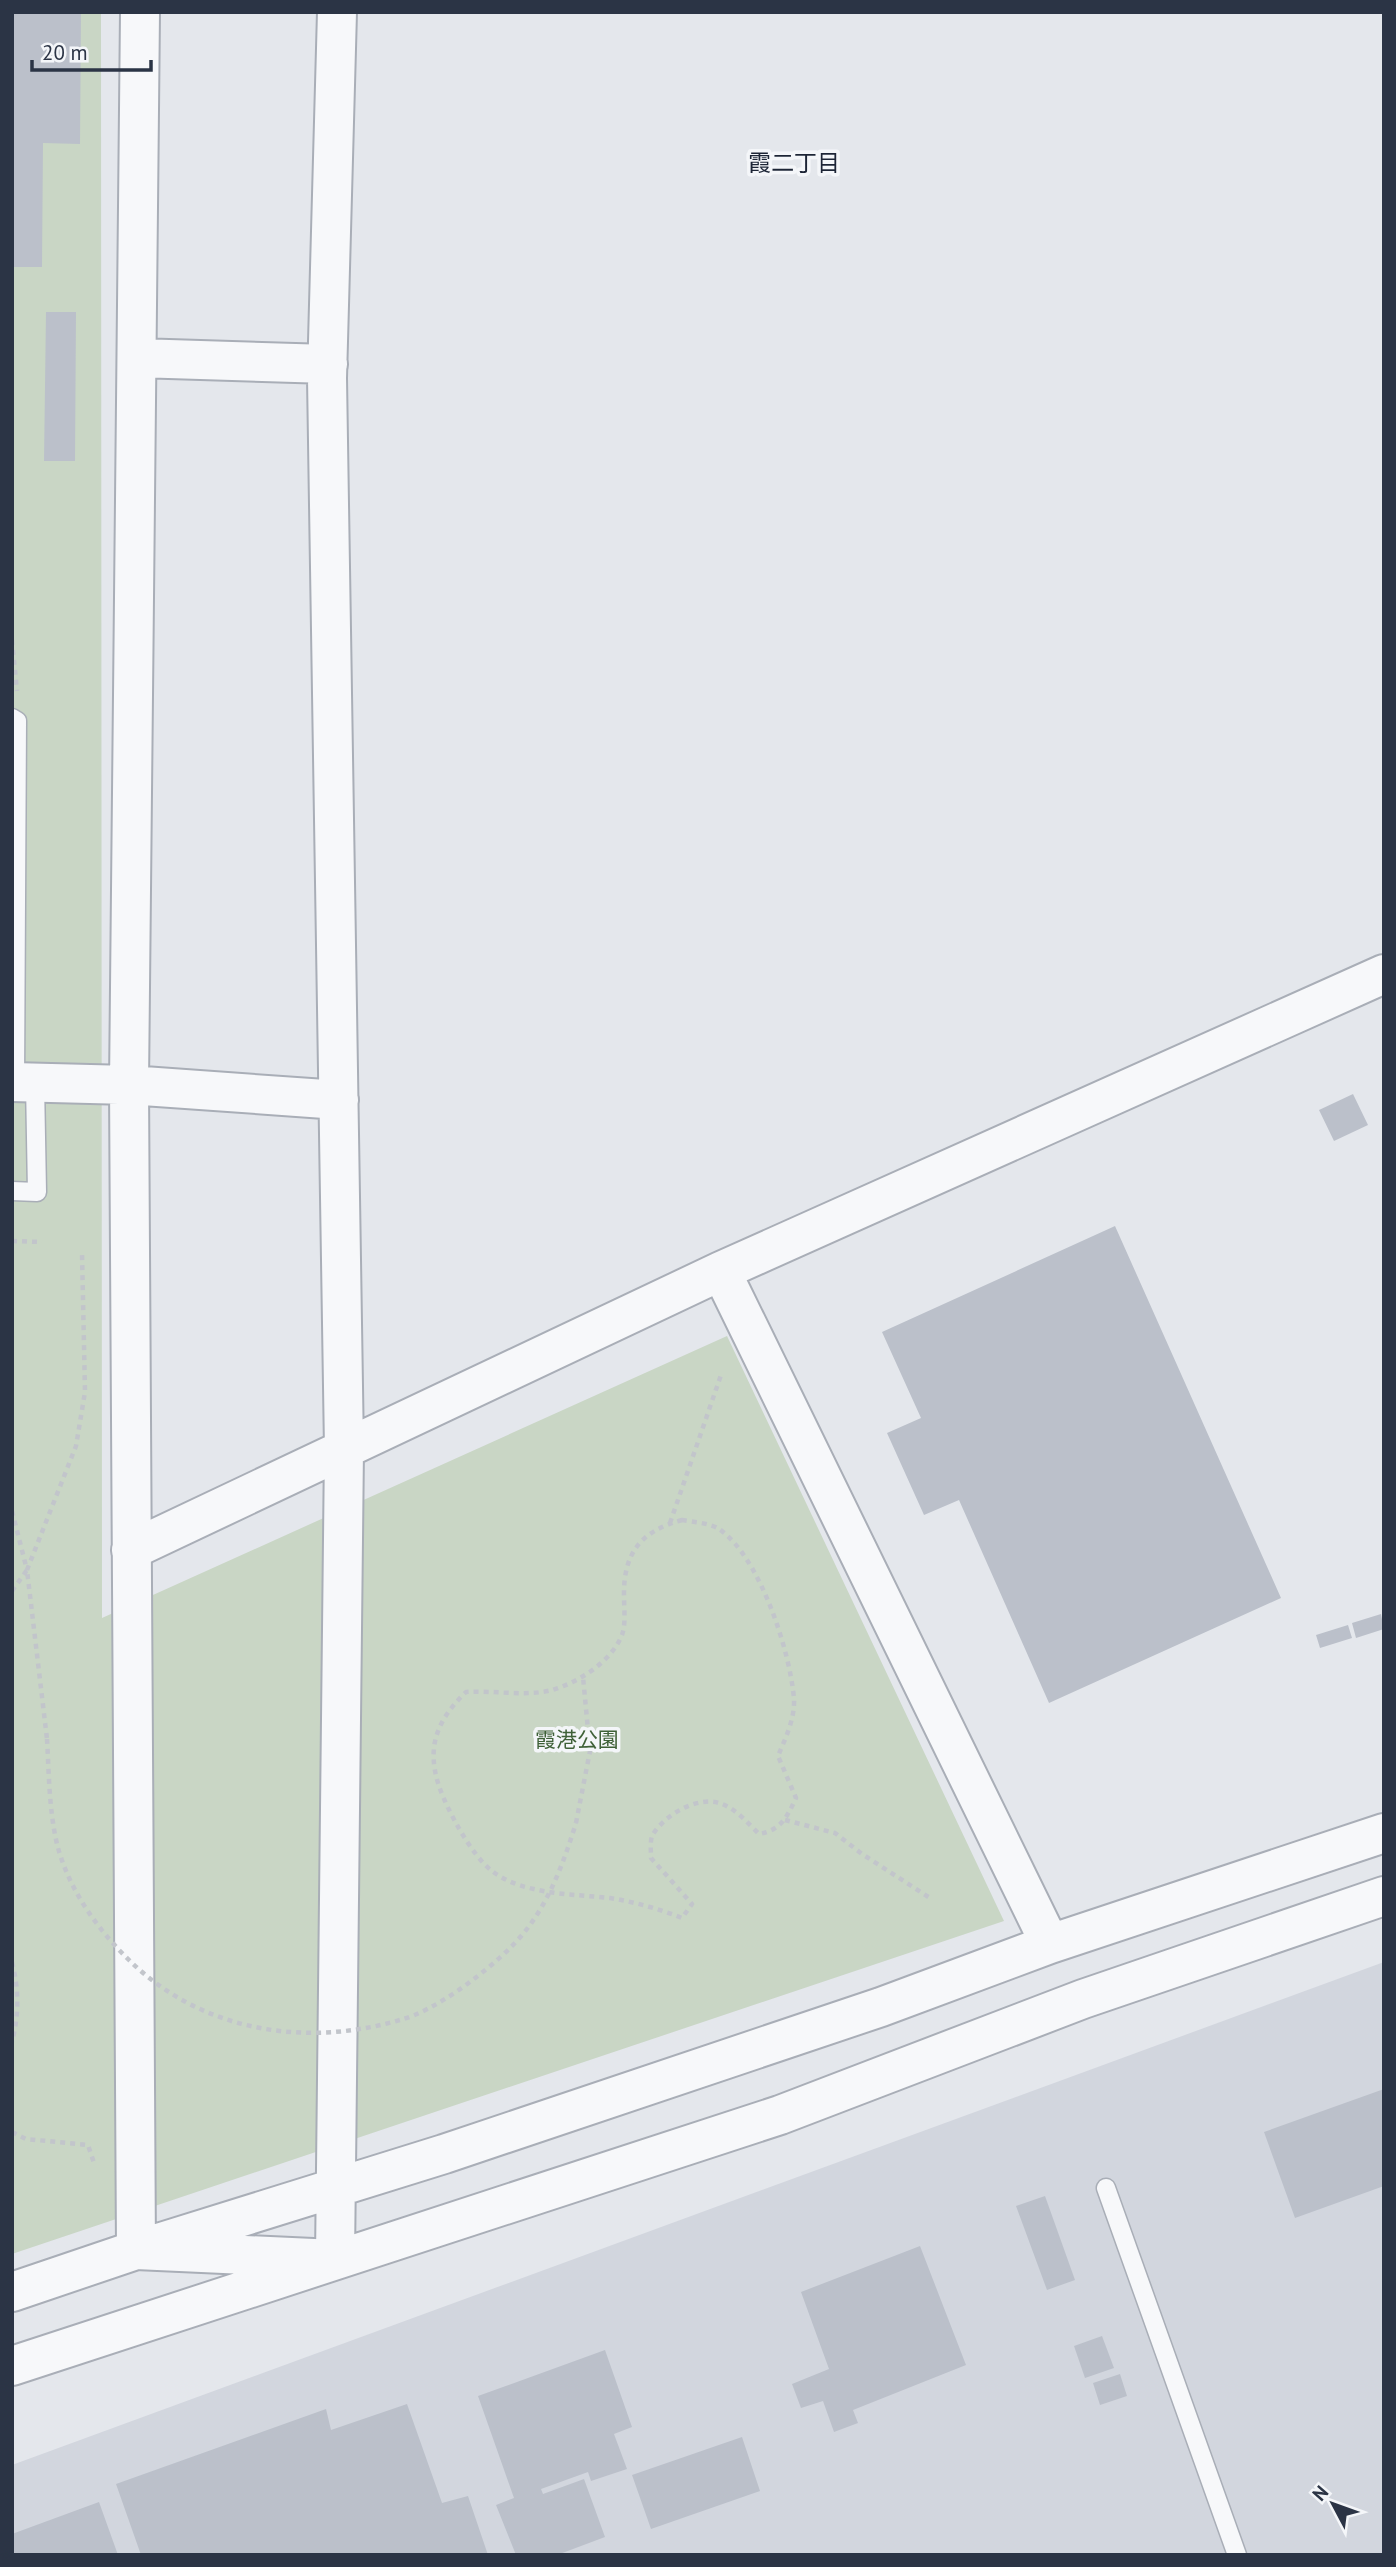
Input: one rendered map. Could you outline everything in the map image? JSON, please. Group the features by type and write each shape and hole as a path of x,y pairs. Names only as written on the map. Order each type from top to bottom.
{"street":[{"path":"135,2250 129,1085 141,12"},
{"path":"335,2259 344,1449 328,364 337,12"},
{"path":"137,358 328,364"},
{"path":"131,1550 721,1271 1384,975"},
{"path":"21,1082 129,1085 339,1100"},
{"path":"721,1271 1050,1944"},
{"path":"12,2292 135,2250 457,2150 867,2012 1050,1944 1384,1833"},
{"path":"12,2366 780,2115 1083,1999 1384,1896"},
{"path":"135,2250 335,2259"}],"lane":[{"path":"12,1191 37,1192 21,1082 15,719"},
{"path":"1106,2188 1237,2555"}],"path":[{"path":"12,640 18,676 15,719"},
{"path":"12,1241 42,1242"},
{"path":"12,1591 27,1570 76,1446 85,1392 82,1252"},
{"path":"670,1524 721,1375"},
{"path":"12,1511 27,1570 57,1845 91,1917 122,1954 176,1999 211,2015 248,2026 329,2033 402,2020 476,1977 511,1947 559,1877 576,1823 590,1751 583,1677"},
{"path":"682,1520 717,1527 737,1544 754,1567 778,1628 794,1700 790,1728 778,1756 796,1798 785,1820 772,1832 759,1834 741,1817 718,1802 695,1804 670,1816 651,1837 651,1858 692,1904 682,1918 657,1908 624,1901 520,1884 492,1871 448,1814 433,1768 435,1739 445,1712 466,1692 551,1690 583,1677 606,1657 622,1634 624,1583 630,1554 657,1527 670,1524 682,1520"},
{"path":"785,1820 835,1833 930,1898"},
{"path":"12,1962 16,1978 18,2019 12,2042"},
{"path":"12,2132 26,2139 88,2145 95,2166"}],"shaded area":[{"path":"1384,1962 1384,2555 12,2555 12,2465"}],"green space":[{"name":"霞港公園","path":"12,12 101,12 102,1618 727,1336 1004,1921 12,2254"}],"building":[{"path":"12,12 81,12 80,144 43,143 42,267 12,267"},
{"path":"46,312 76,312 75,461 44,461"},
{"path":"1353,1094 1368,1125 1334,1141 1319,1110"},
{"path":"1115,1226 1281,1598 1049,1703 959,1500 924,1515 887,1433 921,1418 882,1332"},
{"path":"1381,1614 1384,1629 1356,1638 1352,1623"},
{"path":"1348,1625 1352,1638 1320,1648 1316,1635"},
{"path":"1384,2089 1384,2186 1295,2218 1264,2132"},
{"path":"1045,2196 1075,2280 1047,2290 1016,2206"},
{"path":"920,2246 966,2365 853,2410 858,2423 834,2432 823,2401 801,2408 792,2384 829,2369 801,2292"},
{"path":"1102,2336 1114,2368 1085,2378 1074,2346"},
{"path":"605,2350 632,2427 614,2434 627,2469 591,2481 588,2472 541,2489 543,2494 584,2479 605,2537 557,2555 516,2555 496,2505 514,2498 478,2396"},
{"path":"1120,2374 1127,2396 1100,2405 1093,2383"},
{"path":"407,2404 442,2503 468,2496 488,2555 141,2555 116,2484 326,2409 331,2430"},
{"path":"742,2437 760,2491 651,2529 632,2475"},
{"path":"99,2502 118,2555 12,2555 12,2534"}],"district":[{"name":"霞二丁目","path":"794,163"}]}
